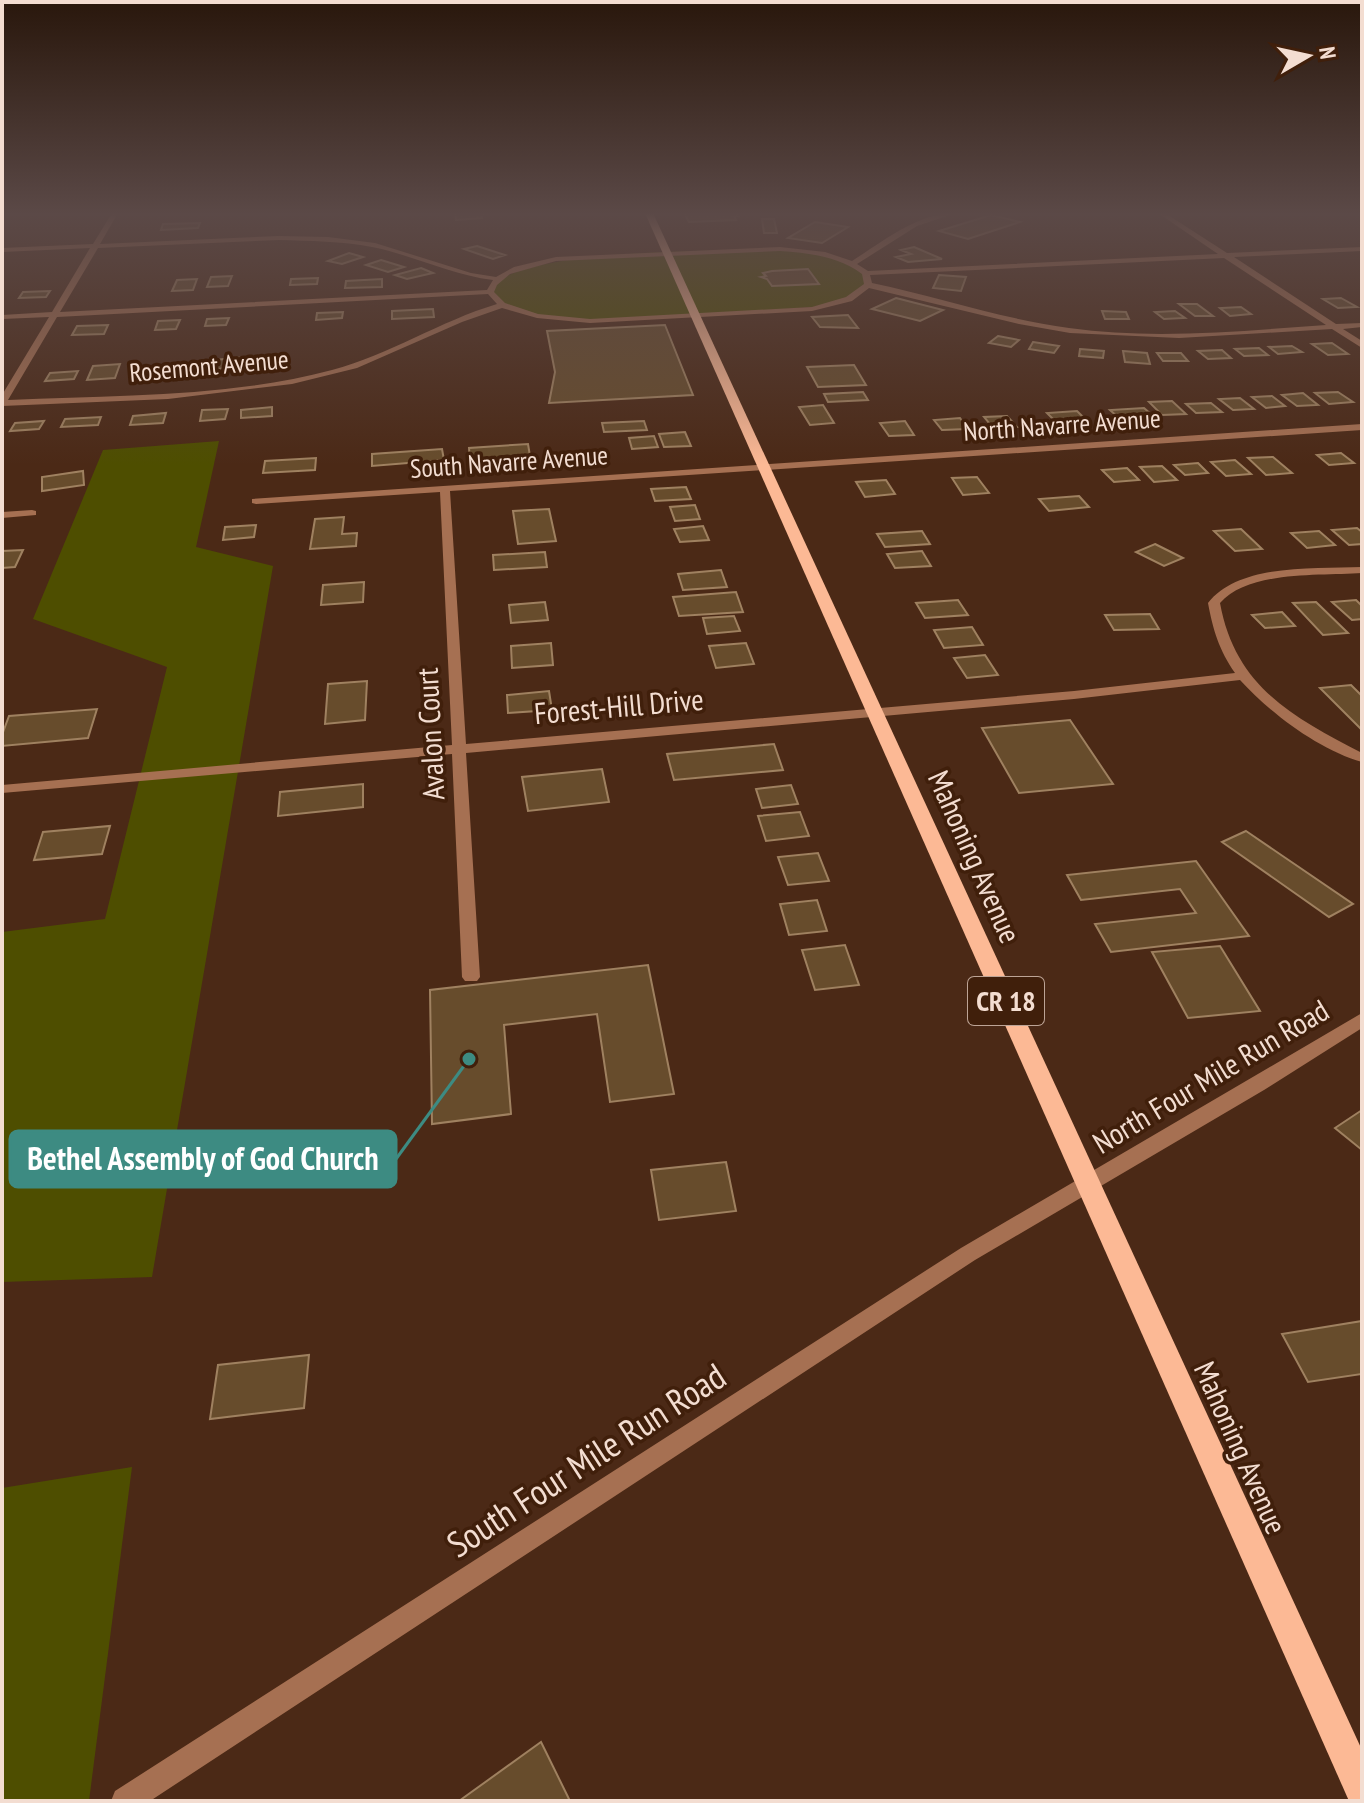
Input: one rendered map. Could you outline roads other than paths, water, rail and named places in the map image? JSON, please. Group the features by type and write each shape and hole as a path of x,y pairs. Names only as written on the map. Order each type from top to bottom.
{"main road":[{"name":"Mahoning Avenue","path":"688,297 1362,1789"}],"street":[{"path":"2,403 65,297"},
{"path":"2,317 388,297"},
{"path":"495,297 502,305 537,316 571,321 812,309 852,297"},
{"path":"917,297 1014,321 1089,333 1168,336 1362,325"},
{"path":"1290,297 1362,345"},
{"name":"Rosemont Avenue","path":"2,403 232,389 302,380 380,358 475,312 502,305"},
{"name":"North Navarre Avenue","path":"764,467 1362,427"},
{"name":"South Navarre Avenue","path":"256,501 764,467"},
{"name":"Avalon Court","path":"445,488 471,977"},
{"path":"2,515 32,513"},
{"path":"1362,570 1260,579 1234,585 1217,596 1214,603 1215,618 1241,676 1288,715 1362,758"},
{"name":"Forest-Hill Drive","path":"2,789 1074,695 1241,676"},
{"name":"North Four Mile Run Road","path":"1088,1183 1257,1085 1362,1019"},
{"name":"South Four Mile Run Road","path":"125,1801 968,1254 1088,1183"}],"place":[{"name":"Bethel Assembly of God Church","path":"469,1059"}]}
